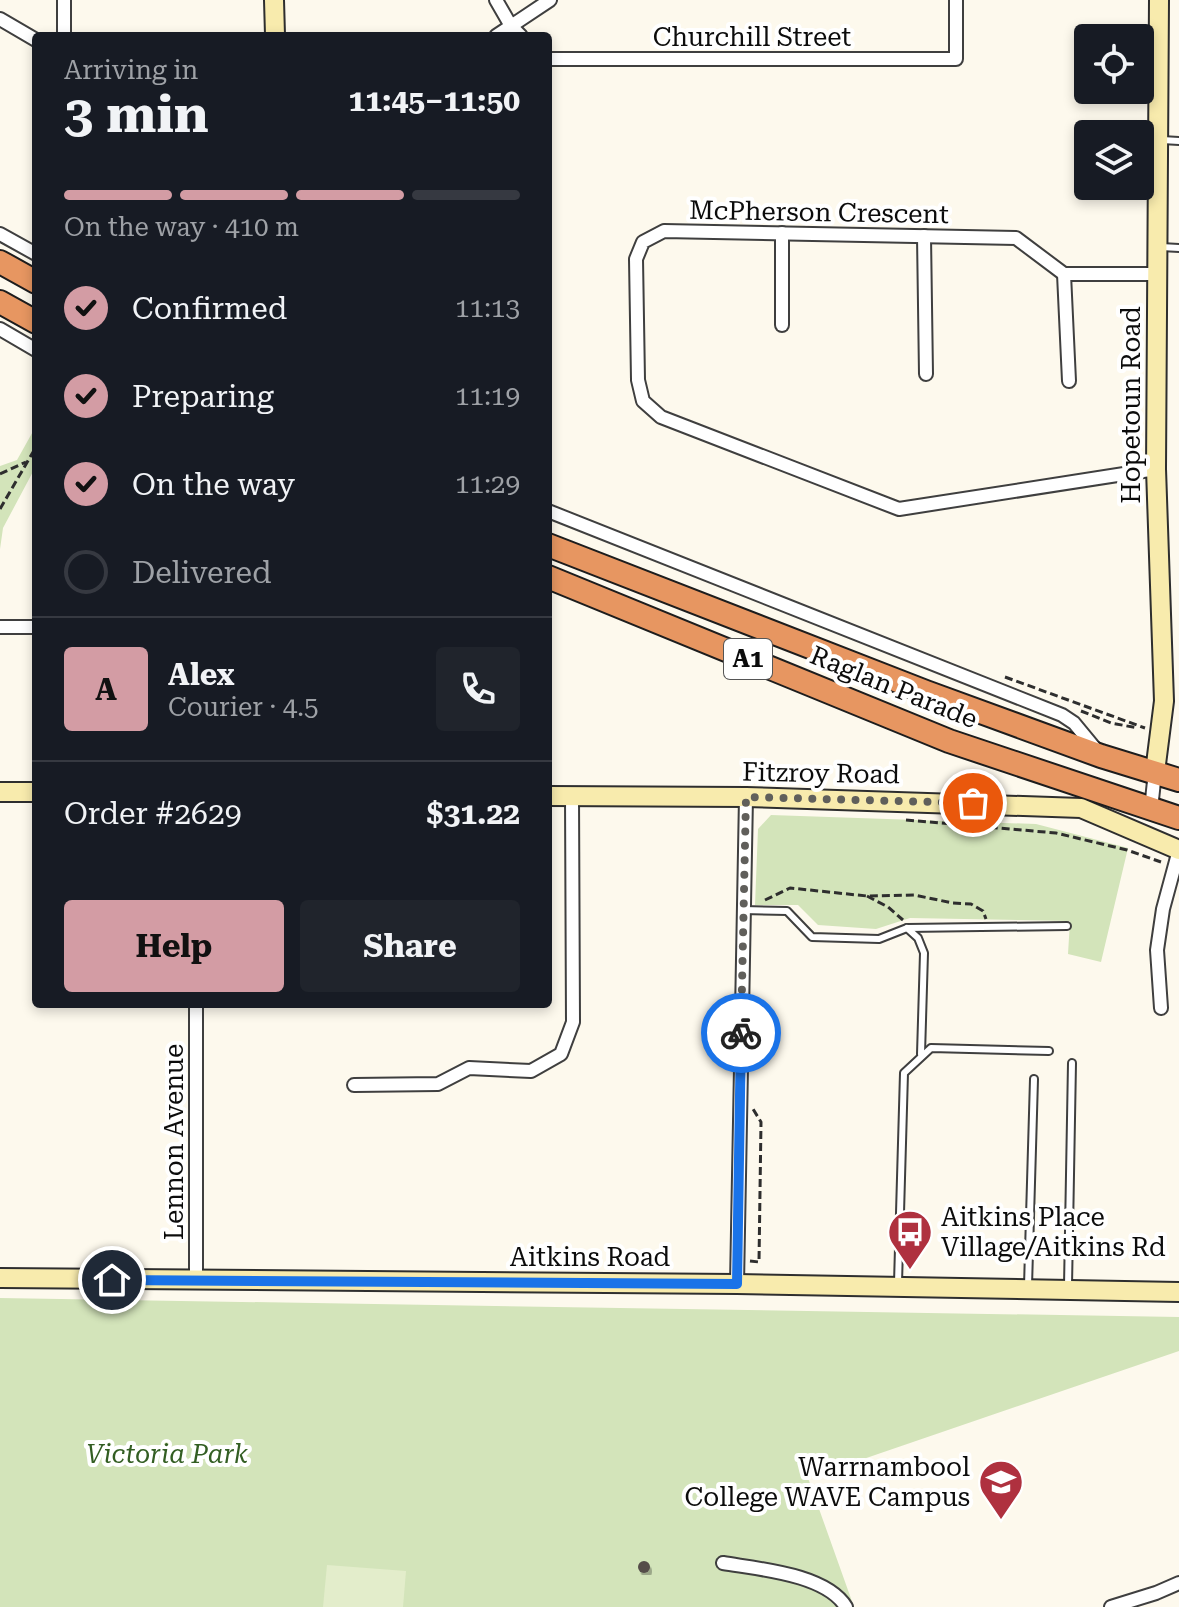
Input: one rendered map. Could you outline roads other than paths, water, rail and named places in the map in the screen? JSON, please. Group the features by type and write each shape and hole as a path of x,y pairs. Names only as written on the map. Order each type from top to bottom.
{"highway":[{"path":"0,262 32,280"},
{"path":"0,302 32,320"},
{"name":"Raglan Parade","path":"552,547 926,692 1101,756 1179,780"},
{"name":"Raglan Parade","path":"552,579 949,741 1179,818"}],"street":[{"path":"64,0 64,32"},
{"path":"273,32 274,0"},
{"path":"496,0 517,32"},
{"path":"502,32 550,0"},
{"name":"Churchill Street","path":"552,59 956,59 956,0"},
{"name":"Hopetoun Road","path":"1151,809 1164,701 1156,469 1159,0"},
{"path":"0,19 32,38"},
{"name":"McPherson Crescent","path":"1064,274 1016,238 664,231 643,242 636,259 638,380 643,401 661,417 899,509 1156,469"},
{"path":"782,233 782,325"},
{"path":"0,234 32,252"},
{"path":"924,236 926,374"},
{"path":"1069,381 1064,274 1157,274"},
{"path":"0,329 32,348"},
{"name":"Raglan Parade","path":"552,513 1062,715 1074,723 1101,756"},
{"path":"0,627 32,627"},
{"path":"0,792 32,792"},
{"name":"Fitzroy Road","path":"552,796 746,797 1081,808 1179,850"},
{"path":"354,1085 438,1084 463,1069 531,1071 561,1054 573,1022 572,796"},
{"path":"737,1284 746,797"},
{"path":"1161,1008 1157,950 1163,909 1179,850"},
{"name":"Lennon Avenue","path":"196,1008 196,1281"},
{"name":"Aitkins Road","path":"0,1278 737,1284 1179,1292"},
{"path":"723,1563 791,1576 825,1587 846,1607"},
{"path":"1111,1607 1179,1583"}],"lane":[{"path":"1158,140 1179,141"},
{"path":"1157,247 1179,248"},
{"path":"743,910 787,911 812,937 879,939 907,928 1067,926"},
{"path":"907,928 918,938 924,953 921,1055"},
{"path":"898,1287 904,1073 931,1048 1049,1051"},
{"path":"1068,1290 1072,1063"},
{"path":"1028,1289 1034,1079"}],"place":[{"name":"Aitkins Place Village/Aitkins Rd","path":"910,1271"},
{"name":"Warrnambool College WAVE Campus","path":"1001,1521"}],"park label":[{"name":"Victoria Park","path":"167,1454"}]}
